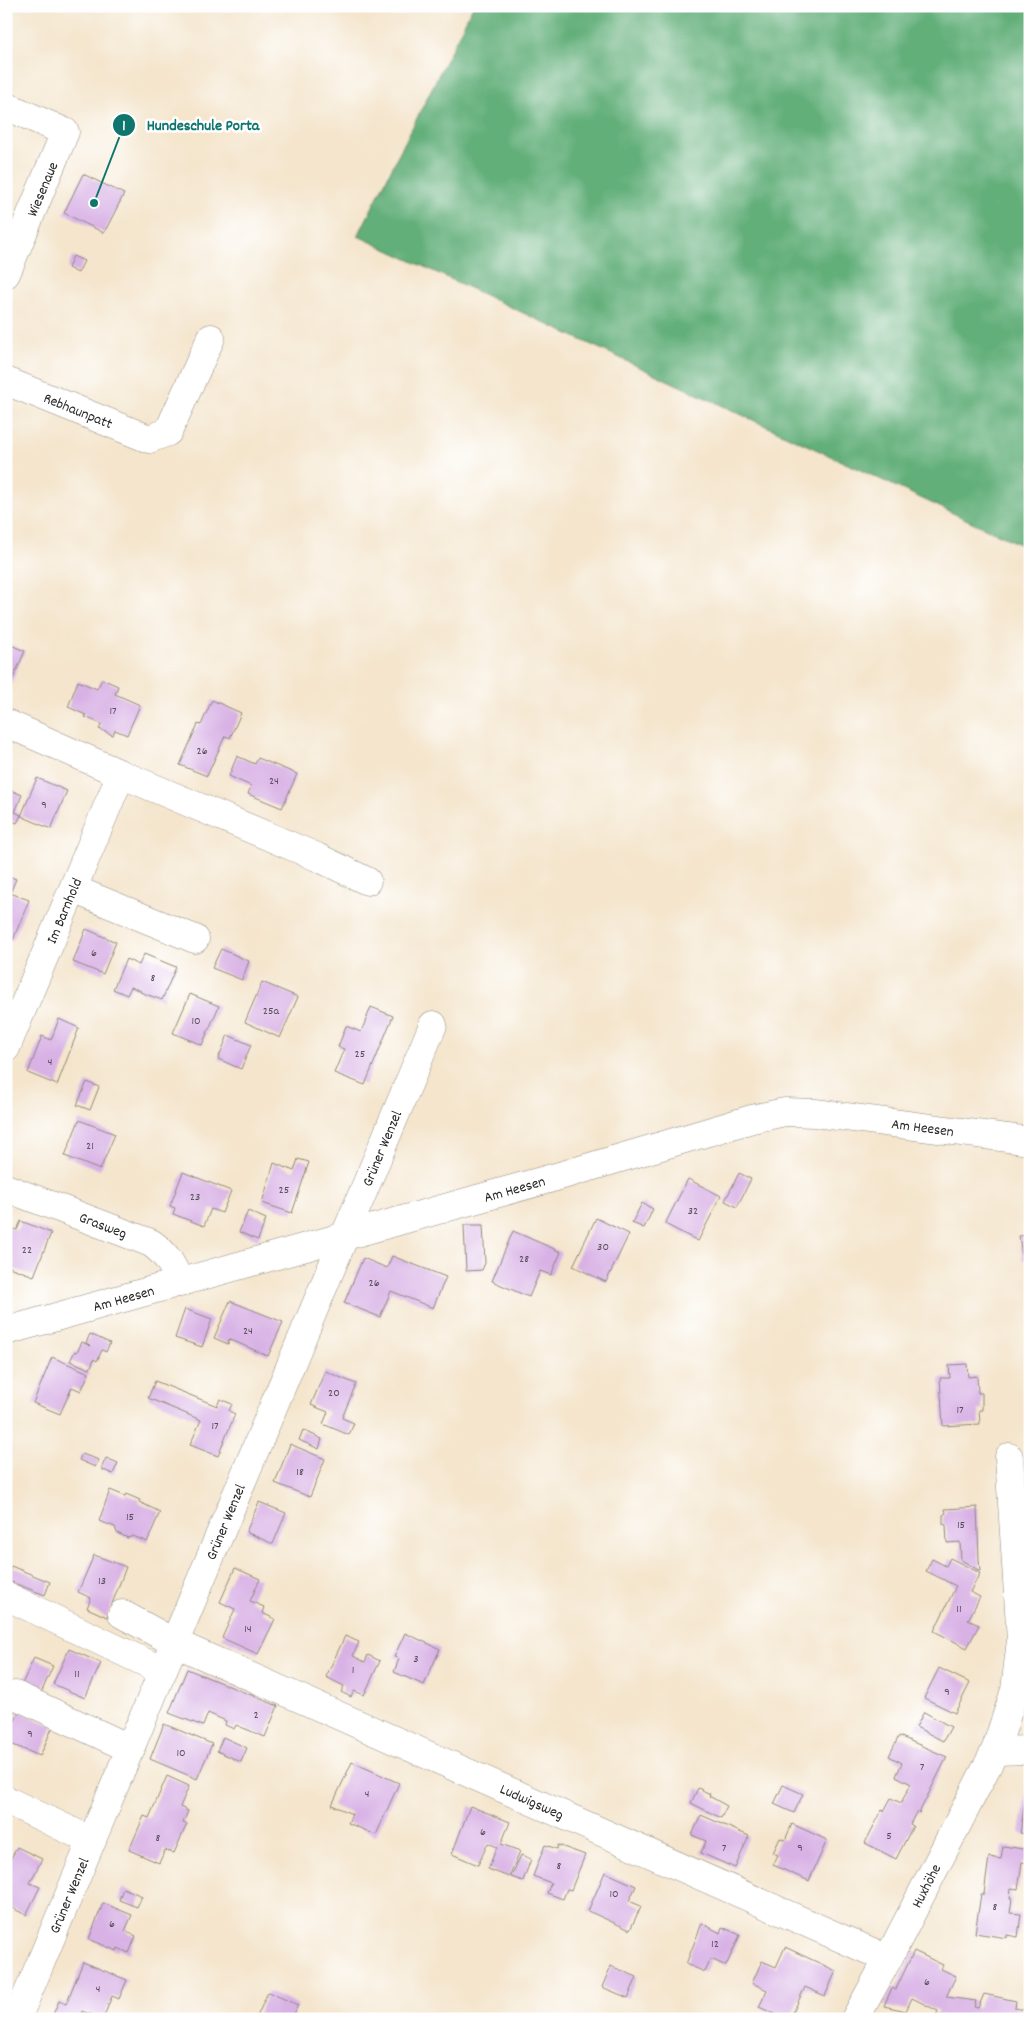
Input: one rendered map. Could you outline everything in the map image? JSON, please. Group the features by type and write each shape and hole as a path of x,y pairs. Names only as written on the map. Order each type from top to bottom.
{"street":[{"name":"Wiesenaue","path":"6,106 66,132 6,274"},
{"name":"Rebhaunpatt","path":"6,381 149,439 168,432 211,338"},
{"path":"6,724 366,881"},
{"name":"Im Barnhold","path":"6,1048 121,774"},
{"path":"73,889 195,939"},
{"name":"Grüner Wenzel","path":"17,2019 433,1025"},
{"name":"Am Heesen","path":"6,1331 344,1237 752,1119 785,1112 815,1113 1030,1141"},
{"name":"Grasweg","path":"6,1188 151,1243 163,1251 172,1264 180,1283"},
{"name":"Huxhöhe","path":"854,2019 888,1959 995,1751 1015,1690 1021,1640 1009,1457"},
{"path":"6,1596 163,1671"},
{"name":"Ludwigsweg","path":"122,1614 175,1643 888,1959"},
{"path":"15,1695 131,1749"},
{"path":"995,1751 1030,1750"},
{"path":"6,1800 92,1841"}],"green space":[{"path":"473,6 1030,6 1030,549 358,236"}],"building":[{"path":"83,174 124,194 104,233 64,213"},
{"path":"73,256 84,261 78,273 68,268"},
{"path":"6,643 25,651 8,690 6,689"},
{"path":"102,679 118,686 115,694 140,705 127,735 115,730 113,735 99,729 102,724 68,707 78,681 97,689"},
{"path":"212,700 241,713 230,738 225,736 207,776 180,765 198,724 201,725"},
{"path":"237,756 255,764 258,758 297,774 282,808 248,794 251,786 229,776"},
{"path":"37,778 67,791 51,829 21,816"},
{"path":"6,788 22,795 15,812 21,815 17,823 6,819"},
{"path":"6,875 16,879 10,893 29,900 13,940 6,937"},
{"path":"86,929 116,942 103,974 73,962"},
{"path":"221,949 249,961 242,980 212,968"},
{"path":"144,954 176,967 162,1000 131,987 127,995 113,989 126,959 139,965"},
{"path":"262,982 298,997 280,1038 245,1022"},
{"path":"190,994 219,1006 202,1045 173,1033"},
{"path":"371,1007 393,1016 365,1085 334,1073 344,1049 338,1047 346,1026 361,1032"},
{"path":"59,1019 79,1028 57,1085 28,1073 42,1036 51,1040"},
{"path":"228,1035 251,1045 241,1069 218,1059"},
{"path":"87,1082 99,1087 90,1110 77,1105"},
{"path":"79,1120 115,1134 100,1170 65,1156"},
{"path":"298,1159 309,1162 292,1213 262,1203 274,1163 294,1171"},
{"path":"183,1172 231,1191 222,1213 211,1209 204,1226 173,1214 175,1208 170,1206"},
{"path":"739,1173 751,1179 737,1207 725,1201"},
{"path":"688,1179 721,1196 698,1241 665,1224"},
{"path":"642,1203 653,1209 644,1228 632,1223"},
{"path":"248,1211 266,1219 258,1240 239,1232"},
{"path":"596,1218 629,1234 606,1282 573,1266"},
{"path":"21,1221 51,1233 34,1276 6,1266 6,1258 10,1249 6,1248 6,1226 17,1230"},
{"path":"464,1225 483,1225 485,1263 482,1270 466,1271"},
{"path":"513,1231 561,1252 551,1275 540,1271 529,1297 492,1281"},
{"path":"1030,1235 1030,1259 1023,1260 1019,1236"},
{"path":"392,1256 446,1277 433,1308 391,1291 380,1317 344,1303 363,1258 387,1268"},
{"path":"230,1301 283,1322 268,1356 229,1339 228,1344 214,1338"},
{"path":"185,1309 212,1319 202,1347 175,1338"},
{"path":"90,1334 110,1343 106,1352 102,1350 97,1361 94,1359 90,1369 70,1361 82,1342 91,1346 86,1343"},
{"path":"52,1357 89,1373 81,1391 72,1387 60,1414 33,1403"},
{"path":"967,1364 968,1377 977,1376 978,1393 982,1393 982,1410 979,1410 980,1424 943,1426 940,1378 950,1378 949,1365"},
{"path":"325,1371 356,1384 342,1418 354,1423 349,1435 323,1424 328,1412 311,1405"},
{"path":"155,1381 217,1406 220,1399 232,1404 229,1411 235,1414 218,1456 190,1445 201,1420 148,1398"},
{"path":"303,1430 322,1439 319,1449 299,1440"},
{"path":"290,1444 325,1459 310,1497 275,1483"},
{"path":"82,1454 99,1460 95,1467 79,1460"},
{"path":"106,1458 118,1463 113,1474 101,1469"},
{"path":"110,1490 140,1500 139,1502 160,1512 147,1542 133,1536 128,1538 117,1533 115,1527 99,1521"},
{"path":"259,1502 286,1513 273,1544 246,1532"},
{"path":"977,1507 980,1571 961,1560 960,1542 947,1543 946,1525 943,1524 943,1515 946,1513 945,1509"},
{"path":"94,1555 126,1567 107,1617 87,1608 91,1598 78,1592"},
{"path":"950,1558 980,1573 970,1592 980,1597 968,1620 979,1625 967,1648 934,1631 956,1586 926,1571 932,1559 946,1566"},
{"path":"11,1566 50,1582 45,1595 6,1580"},
{"path":"235,1568 260,1579 250,1601 264,1607 262,1613 275,1619 258,1654 222,1638 235,1609 220,1602"},
{"path":"405,1633 440,1649 424,1685 394,1672 399,1659 394,1657"},
{"path":"345,1636 359,1642 353,1656 365,1662 368,1655 380,1661 364,1695 354,1691 351,1697 341,1692 344,1686 326,1677"},
{"path":"69,1649 101,1663 85,1698 53,1684"},
{"path":"34,1658 53,1666 41,1693 22,1684"},
{"path":"939,1668 970,1683 955,1713 924,1698"},
{"path":"187,1669 278,1706 265,1737 236,1725 234,1729 225,1725 226,1721 208,1713 203,1726 169,1713"},
{"path":"6,1706 15,1710 6,1731"},
{"path":"19,1711 53,1726 40,1756 6,1742"},
{"path":"924,1712 951,1727 943,1741 916,1727"},
{"path":"164,1724 212,1744 197,1779 150,1759"},
{"path":"899,1736 947,1757 919,1813 917,1811 910,1824 913,1826 896,1859 865,1843 882,1810 884,1811 891,1798 901,1803 911,1784 896,1776 902,1763 889,1756"},
{"path":"223,1737 247,1748 241,1762 217,1751"},
{"path":"352,1762 399,1783 376,1835 348,1823 352,1814 332,1805"},
{"path":"167,1776 189,1786 180,1807 188,1811 183,1823 187,1824 174,1853 165,1850 159,1863 129,1850 144,1816 149,1818"},
{"path":"1028,1781 1030,1781 1030,1835 1020,1833"},
{"path":"783,1785 803,1794 794,1813 774,1804"},
{"path":"698,1788 727,1806 721,1818 691,1803"},
{"path":"470,1806 510,1822 501,1844 520,1851 509,1877 488,1869 497,1847 488,1843 478,1865 452,1854"},
{"path":"701,1815 749,1836 735,1868 701,1853 706,1841 692,1835"},
{"path":"792,1824 827,1840 809,1881 773,1865 778,1855 773,1853 780,1838 785,1840"},
{"path":"545,1845 557,1849 558,1845 585,1855 571,1890 567,1889 563,1899 547,1893 551,1883 533,1876"},
{"path":"1003,1846 1030,1850 1030,1863 1022,1862 1018,1889 1011,1888 1010,1913 1021,1914 1018,1937 1007,1935 1007,1938 975,1933 981,1894 984,1894 989,1857 1001,1859"},
{"path":"17,1847 42,1859 30,1883 40,1887 26,1915 6,1905 6,1868"},
{"path":"521,1855 531,1859 523,1881 511,1877"},
{"path":"605,1872 636,1886 629,1901 641,1906 630,1930 588,1911"},
{"path":"123,1888 142,1896 137,1907 119,1900"},
{"path":"103,1903 132,1915 125,1931 136,1936 129,1953 118,1948 117,1951 89,1939"},
{"path":"702,1923 720,1933 722,1927 740,1935 726,1966 711,1959 705,1972 686,1964"},
{"path":"785,1947 836,1971 825,1996 805,1987 790,2019 759,2007 767,1990 752,1983 762,1961 776,1967"},
{"path":"914,1951 943,1965 941,1969 956,1976 946,1997 976,2001 974,2007 978,2008 984,1994 1016,2001 1015,2008 1030,2011 1029,2019 960,2019 936,2015 938,2011 912,1998 906,2011 884,2006 892,1988 896,1990"},
{"path":"83,1962 127,1980 119,1999 112,1996 103,2019 82,2011 79,2019 51,2019 59,2001 66,2004"},
{"path":"611,1966 637,1977 628,1998 602,1987"},
{"path":"268,1992 298,2005 292,2019 256,2019"}],"place":[{"name":"Hundeschule Porta","path":"94,203"}]}
